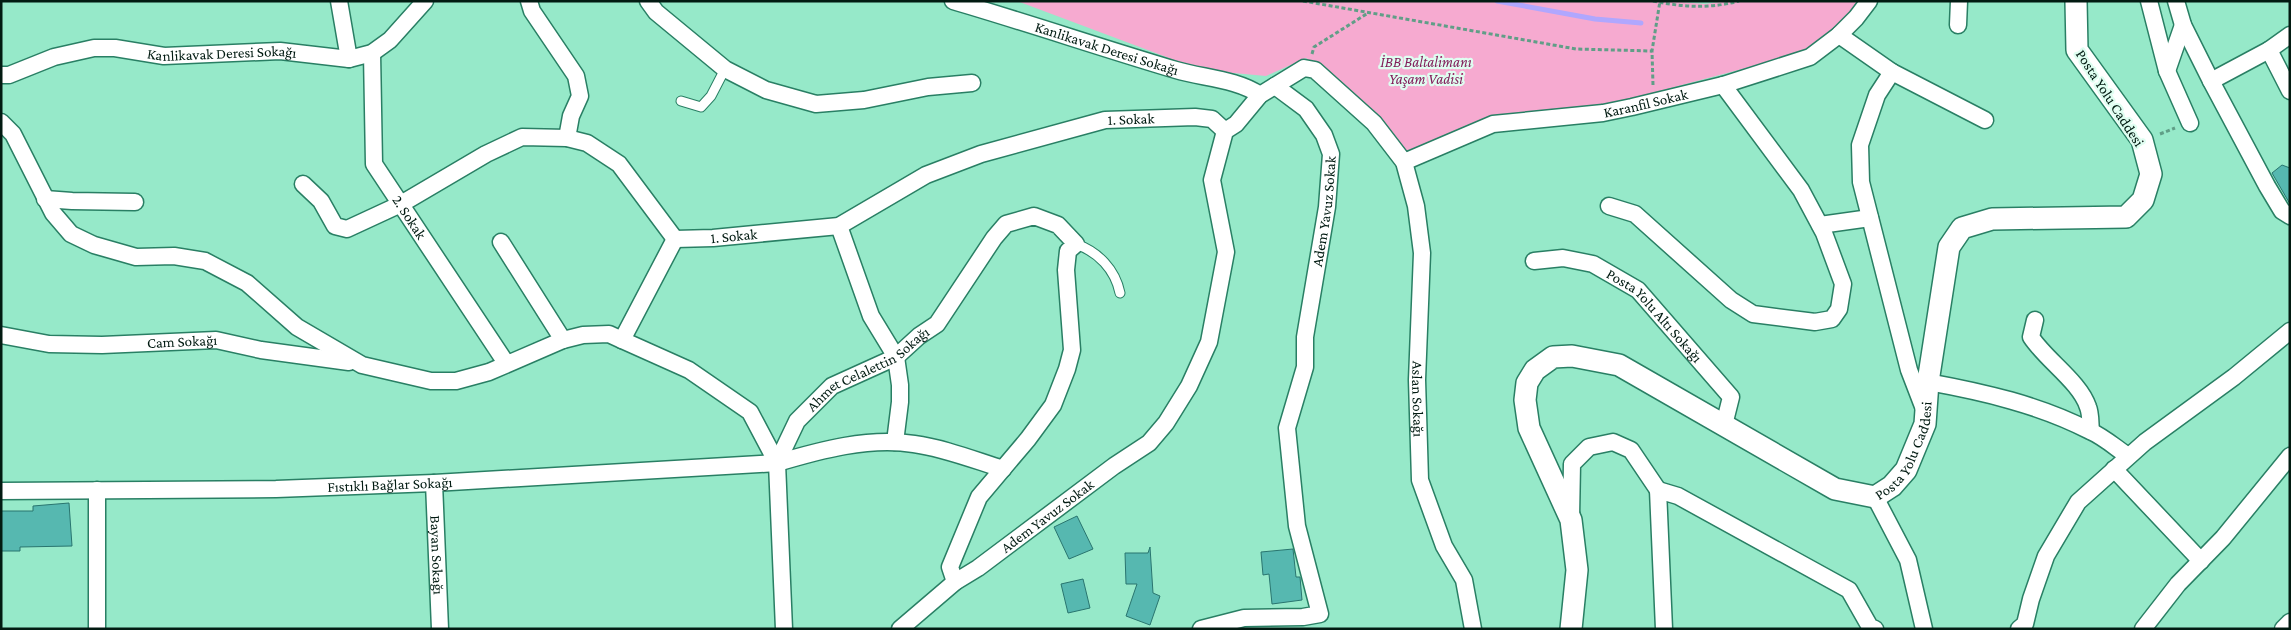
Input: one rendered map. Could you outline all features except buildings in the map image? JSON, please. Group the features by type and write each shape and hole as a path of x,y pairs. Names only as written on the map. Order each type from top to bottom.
{"street":[{"path":"339,1 349,58"},
{"name":"Kanlikavak Deresi Sokağı","path":"1,75 9,75 54,57 94,48 115,48 164,56 280,51 349,58 372,52 390,40 425,1"},
{"path":"529,1 532,11 576,76 580,96 571,116 567,138"},
{"path":"648,1 663,18 725,69 766,90 816,104 864,100 928,87 972,84"},
{"name":"Kanlikavak Deresi Sokağı","path":"953,1 1101,48 1244,87 1260,95"},
{"name":"Karanfil Sokak","path":"1404,162 1493,124 1603,113 1724,85 1810,57 1839,35 1856,18 1868,1"},
{"path":"1958,24 1959,1"},
{"name":"Posta Yolu Caddesi","path":"1571,629 1577,570 1571,520 1529,428 1525,400 1527,383 1535,370 1552,357 1572,356 1618,365 1835,489 1875,497 1892,486 1906,470 1924,424 1928,382 1948,247 1962,228 1992,219 2126,217 2143,200 2151,174 2142,140 2077,50 2076,1"},
{"path":"2150,1 2167,71 2190,123"},
{"path":"2176,1 2183,25 2211,81 2267,186 2282,211 2290,216"},
{"path":"2167,71 2183,25"},
{"path":"2211,81 2269,50 2290,34"},
{"path":"1839,35 1892,72 1985,120"},
{"path":"2269,50 2290,91"},
{"name":"2. Sokak","path":"372,52 374,164 506,363"},
{"path":"1225,131 1236,124 1260,95 1304,68 1309,68 1315,70 1374,123 1404,162"},
{"path":"1892,72 1877,95 1860,145 1860,182 1909,370 1926,413"},
{"path":"1609,206 1635,214 1731,300 1753,314 1815,322 1832,319 1839,309 1843,284 1820,225 1802,190 1724,85"},
{"name":"Adem Yavuz Sokak","path":"1201,629 1244,618 1303,617 1323,621 1297,526 1287,428 1305,367 1305,337 1327,206 1331,154 1324,135 1306,109 1275,86"},
{"name":"1. Sokak","path":"675,239 713,238 839,226 926,176 981,154 1105,120 1195,117 1212,119 1225,131"},
{"path":"1,122 13,134 53,213 71,234 94,245 136,256 174,256 205,261 247,282 297,327 362,365 431,381 456,381 489,372 506,363 564,340 583,335 609,334 689,370 750,412 777,463"},
{"name":"Adem Yavuz Sokak","path":"900,629 954,582 978,568 1114,466 1149,443 1166,422 1189,386 1208,342 1226,252 1212,180 1225,131"},
{"path":"303,184 321,201 335,226 347,229 401,204 486,154 522,137 567,138 587,143 619,164 675,239 622,340"},
{"name":"Aslan Sokağı","path":"1404,162 1417,214 1422,253 1417,380 1420,480 1444,546 1464,580 1473,629"},
{"path":"45,199 135,202"},
{"name":"Ahmet Celalettin Sokağı","path":"784,629 777,463 797,422 832,386 896,357 919,336 937,324 994,238 1006,224 1034,216 1058,225 1076,244"},
{"path":"1820,225 1870,218"},
{"path":"839,226 872,316 896,357 900,385 900,402 895,442"},
{"path":"501,242 564,340"},
{"path":"954,582 950,567 962,533 979,497 1053,405 1067,369 1072,350 1066,270 1068,251 1076,244"},
{"name":"Posta Yolu Altı Sokağı","path":"1534,261 1563,258 1593,264 1638,290 1731,397 1724,425"},
{"path":"2035,320 2031,337 2068,377 2082,397 2088,407 2091,431"},
{"path":"2020,629 2025,624 2031,599 2046,556 2078,502 2128,456 2234,377 2290,331"},
{"name":"Cam Sokağı","path":"1,335 49,344 102,345 216,340 261,350 362,365"},
{"path":"1928,382 1975,391 2037,409 2091,431 2128,456"},
{"name":"Fıstıklı Bağlar Sokağı","path":"1,491 276,488 434,483 777,463 821,450 861,444 895,442 931,448 1003,469"},
{"path":"1571,520 1572,464 1589,447 1613,442 1631,450 1658,490 1664,629"},
{"path":"2143,629 2178,584 2223,538 2290,456"},
{"path":"2114,469 2201,561"},
{"name":"Bayan Sokağı","path":"434,483 440,629"},
{"path":"97,490 97,629"},
{"path":"1658,490 1678,496 1849,590 1870,627 1875,629"},
{"path":"1875,497 1908,560 1924,629"},
{"path":"2283,629 2290,622"}],"lane":[{"path":"681,101 701,108 711,96 725,69"},
{"path":"1076,244 1090,249 1107,264 1120,293"}],"path":[{"path":"1303,1 1576,49 1652,51"},
{"path":"1653,1 1683,7 1718,6 1739,1"},
{"path":"1654,102 1652,51 1660,2"},
{"path":"1309,68 1314,47 1369,13"},
{"path":"2142,140 2190,123"}],"green space":[{"name":"İBB Baltalimanı Yaşam Vadisi","path":"1017,1 1669,1 1705,4 1728,1 1859,1 1843,24 1803,53 1610,104 1591,107 1405,154 1385,126 1306,58 1266,76 1201,70"}],"waterway":[{"path":"1497,1 1595,19 1641,23"}]}
